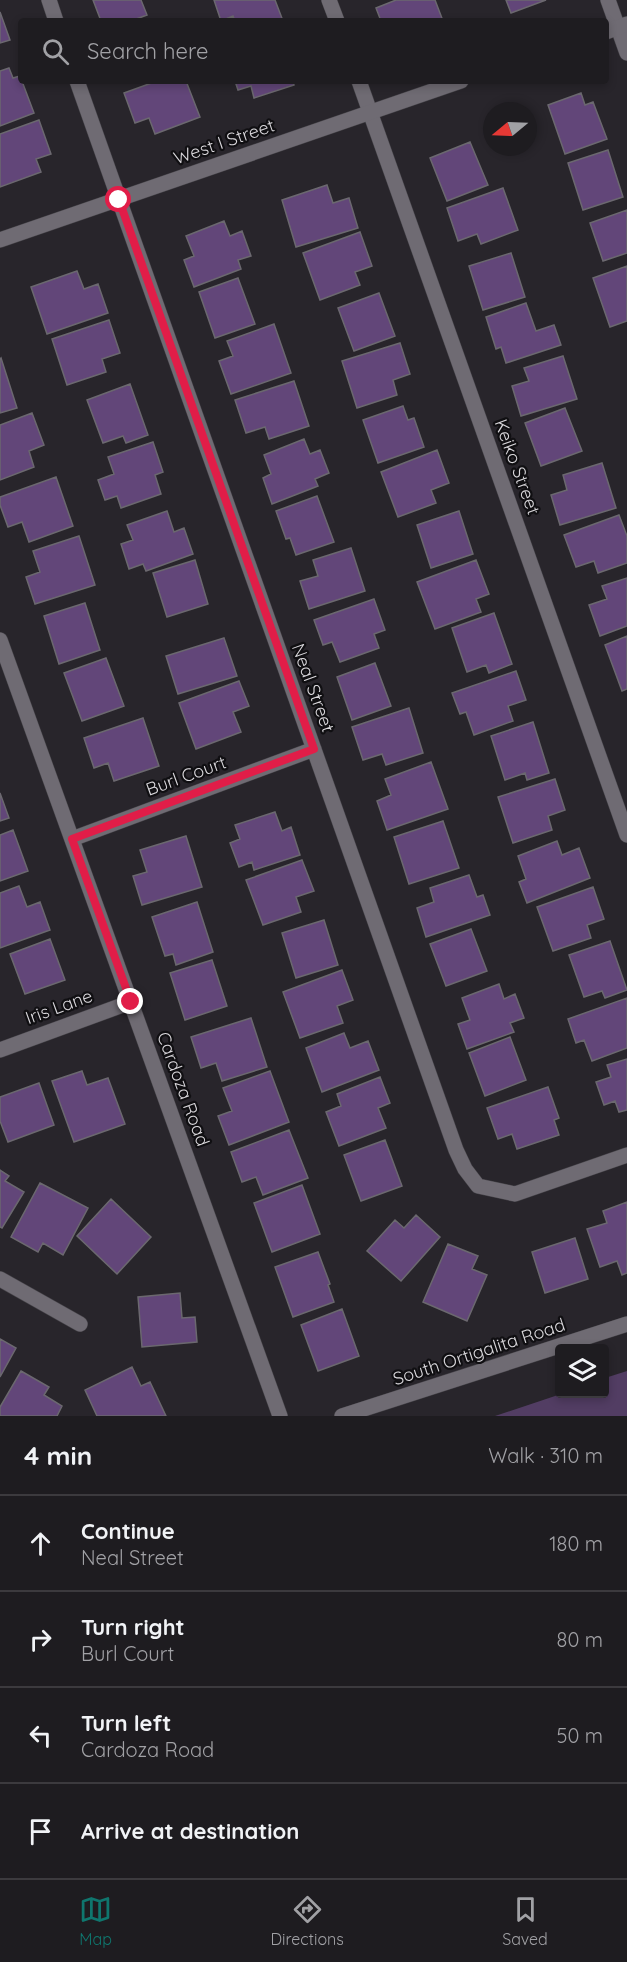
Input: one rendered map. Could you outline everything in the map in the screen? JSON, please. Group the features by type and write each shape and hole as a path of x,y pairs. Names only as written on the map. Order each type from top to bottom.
{"street":[{"path":"49,0 55,18"},
{"path":"329,0 336,18"},
{"path":"608,0 627,53"},
{"name":"Neal Street","path":"78,84 456,1150 465,1168 478,1186 514,1194 627,1155"},
{"name":"Keiko Street","path":"359,84 627,835"},
{"name":"West I Street","path":"0,240 452,84"},
{"name":"Cardoza Road","path":"0,640 280,1416"},
{"name":"Burl Court","path":"72,839 314,749"},
{"name":"Iris Lane","path":"0,1050 131,1002"},
{"path":"0,1279 80,1324"},
{"name":"South Ortigalita Road","path":"342,1416 627,1324"}],"shaded area":[{"path":"627,1371 627,1416 495,1416 555,1396 555,1398 609,1398 609,1377"}],"building":[{"path":"93,0 141,0 147,15 139,18 100,18"},
{"path":"214,0 275,0 282,18 234,18 233,16 220,18"},
{"path":"396,0 435,0 442,18 380,18 376,8"},
{"path":"506,0 546,0 511,13"},
{"path":"0,12 10,40 0,43"},
{"path":"9,68 13,78 18,77 18,84 23,84 34,113 0,126 0,71"},
{"path":"149,84 187,84 200,117 155,134 149,118 135,123 124,93"},
{"path":"236,84 294,85 254,98 251,86 238,90"},
{"path":"581,93 585,105 593,102 607,139 565,154 548,105"},
{"path":"39,120 51,154 36,159 41,172 0,187 0,134"},
{"path":"470,142 488,185 447,201 430,158"},
{"path":"608,150 623,197 583,210 568,163"},
{"path":"327,185 333,203 349,198 358,228 296,247 282,200"},
{"path":"503,188 518,230 481,244 477,234 458,241 447,208"},
{"path":"627,210 627,253 603,261 590,223"},
{"path":"224,221 230,236 242,231 251,256 238,260 241,269 194,287 184,260 194,256 186,236"},
{"path":"360,232 372,266 355,272 360,285 320,300 303,253"},
{"path":"511,253 525,297 483,310 469,266"},
{"path":"627,266 627,321 610,327 593,278"},
{"path":"77,271 84,289 98,284 108,313 47,334 31,287"},
{"path":"238,278 255,324 215,338 199,292"},
{"path":"379,293 395,336 354,351 338,308"},
{"path":"526,303 536,331 554,325 561,345 506,363 501,347 496,349 486,317"},
{"path":"109,320 120,353 102,359 106,372 67,385 52,339"},
{"path":"274,324 291,373 231,394 219,361 233,356 227,341"},
{"path":"400,343 410,374 393,380 397,395 357,408 342,361"},
{"path":"563,356 577,399 521,416 512,386 529,381 524,368"},
{"path":"0,359 17,408 0,413"},
{"path":"294,381 309,426 269,439 265,427 246,433 235,400"},
{"path":"130,384 148,435 126,443 123,436 103,443 87,400"},
{"path":"403,406 408,420 414,418 424,447 378,463 363,420"},
{"path":"565,408 582,451 541,466 525,423"},
{"path":"32,413 44,445 29,451 34,467 0,480 0,425"},
{"path":"304,439 310,454 320,450 329,473 315,479 318,486 272,504 263,478 271,474 264,455"},
{"path":"153,442 163,472 155,475 161,494 121,508 117,496 105,500 98,480 114,474 108,457"},
{"path":"437,450 449,483 431,490 436,503 398,517 381,472"},
{"path":"602,463 616,508 560,525 551,495 567,490 563,475"},
{"path":"56,477 73,526 29,542 22,522 8,527 0,505 0,497"},
{"path":"317,496 334,542 296,555 290,538 286,539 276,511"},
{"path":"167,511 174,532 184,528 193,554 146,571 143,564 129,569 121,544 133,540 127,525"},
{"path":"459,511 473,554 431,568 417,525"},
{"path":"619,515 627,536 627,563 598,573 594,561 576,567 564,535"},
{"path":"79,536 95,585 35,604 26,577 40,572 33,551"},
{"path":"351,548 365,591 309,609 300,581 318,576 313,560"},
{"path":"195,560 208,604 167,617 153,573"},
{"path":"476,560 489,594 476,599 481,612 435,629 417,582"},
{"path":"627,578 627,626 600,636 589,605 607,599 602,586"},
{"path":"374,599 385,630 374,634 379,648 340,662 332,642 323,645 314,620"},
{"path":"85,603 100,650 59,664 44,616"},
{"path":"494,613 512,664 489,673 486,665 467,672 452,628"},
{"path":"627,636 627,689 622,691 605,645"},
{"path":"224,638 237,676 178,694 166,656"},
{"path":"106,658 124,706 82,721 64,673"},
{"path":"375,663 391,706 352,720 337,677"},
{"path":"516,671 526,700 508,706 513,721 474,735 466,712 460,714 452,693"},
{"path":"239,681 249,706 233,712 241,732 196,749 179,703"},
{"path":"409,708 423,753 386,765 382,754 363,760 352,727"},
{"path":"143,718 159,766 114,781 108,763 94,768 84,738"},
{"path":"533,722 549,773 527,780 525,773 505,780 491,736"},
{"path":"431,762 448,809 387,830 377,801 391,795 385,779"},
{"path":"555,779 565,810 548,816 552,830 513,843 498,797"},
{"path":"0,793 9,818 0,821"},
{"path":"275,812 282,831 291,827 300,855 254,870 252,862 239,867 230,843 240,839 235,825"},
{"path":"443,821 459,868 409,884 394,837"},
{"path":"13,830 28,871 0,881 0,835"},
{"path":"186,836 202,887 142,905 133,876 147,872 140,850"},
{"path":"557,841 562,855 579,848 590,878 527,903 519,882 526,879 518,856"},
{"path":"302,860 314,891 296,897 301,912 263,925 246,880"},
{"path":"469,875 477,897 483,895 490,915 426,937 417,908 434,902 430,888"},
{"path":"19,886 27,907 40,902 50,930 0,948 0,893"},
{"path":"593,887 604,919 587,925 591,938 553,951 537,907"},
{"path":"197,902 213,952 176,965 173,954 165,956 152,917"},
{"path":"324,920 338,965 296,978 282,933"},
{"path":"471,929 487,971 446,986 430,944"},
{"path":"50,939 65,980 25,994 10,954"},
{"path":"610,941 627,990 605,998 602,991 584,997 569,955"},
{"path":"212,960 227,1006 185,1020 170,973"},
{"path":"342,970 353,1000 337,1006 343,1023 300,1038 283,992"},
{"path":"499,984 504,999 515,994 524,1018 510,1023 514,1032 467,1049 458,1024 470,1020 462,998"},
{"path":"627,998 627,1048 592,1061 584,1040 576,1043 568,1019"},
{"path":"251,1018 267,1067 222,1081 216,1063 201,1068 191,1037"},
{"path":"344,1033 350,1048 368,1041 379,1070 322,1092 306,1048"},
{"path":"510,1037 526,1080 485,1096 469,1053"},
{"path":"627,1059 627,1110 619,1112 615,1101 604,1105 596,1082 611,1077 607,1065"},
{"path":"82,1071 87,1085 108,1078 125,1124 74,1142 52,1081"},
{"path":"270,1071 289,1122 229,1145 218,1116 232,1111 223,1088"},
{"path":"380,1077 390,1103 378,1108 386,1128 339,1146 326,1112 341,1106 337,1094"},
{"path":"39,1083 54,1125 8,1142 0,1121 0,1097"},
{"path":"548,1087 559,1118 554,1120 559,1135 517,1149 512,1134 498,1139 487,1108"},
{"path":"289,1130 308,1178 263,1195 256,1177 242,1182 231,1152"},
{"path":"385,1140 402,1186 361,1201 344,1155"},
{"path":"0,1170 9,1176 5,1181 24,1192 2,1228 0,1227"},
{"path":"40,1183 88,1208 63,1255 43,1243 38,1252 11,1237"},
{"path":"302,1185 320,1234 272,1252 254,1203"},
{"path":"111,1199 151,1237 117,1274 77,1236"},
{"path":"627,1202 627,1273 622,1275 617,1261 600,1267 587,1229 607,1223 603,1211"},
{"path":"416,1215 440,1237 401,1281 367,1251 395,1220 404,1228"},
{"path":"575,1238 588,1279 545,1293 532,1252"},
{"path":"448,1244 478,1256 472,1269 487,1275 467,1321 423,1302"},
{"path":"318,1252 334,1302 293,1317 275,1267"},
{"path":"180,1293 182,1318 195,1317 197,1342 142,1347 138,1297"},
{"path":"342,1309 359,1356 318,1371 301,1325"},
{"path":"0,1339 16,1348 0,1377"},
{"path":"132,1367 141,1386 150,1382 166,1416 97,1416 85,1390"},
{"path":"21,1371 49,1387 44,1395 62,1406 57,1416 0,1416 0,1407"}],"route":[{"path":"119,200 314,749 72,839 131,1002"}]}
